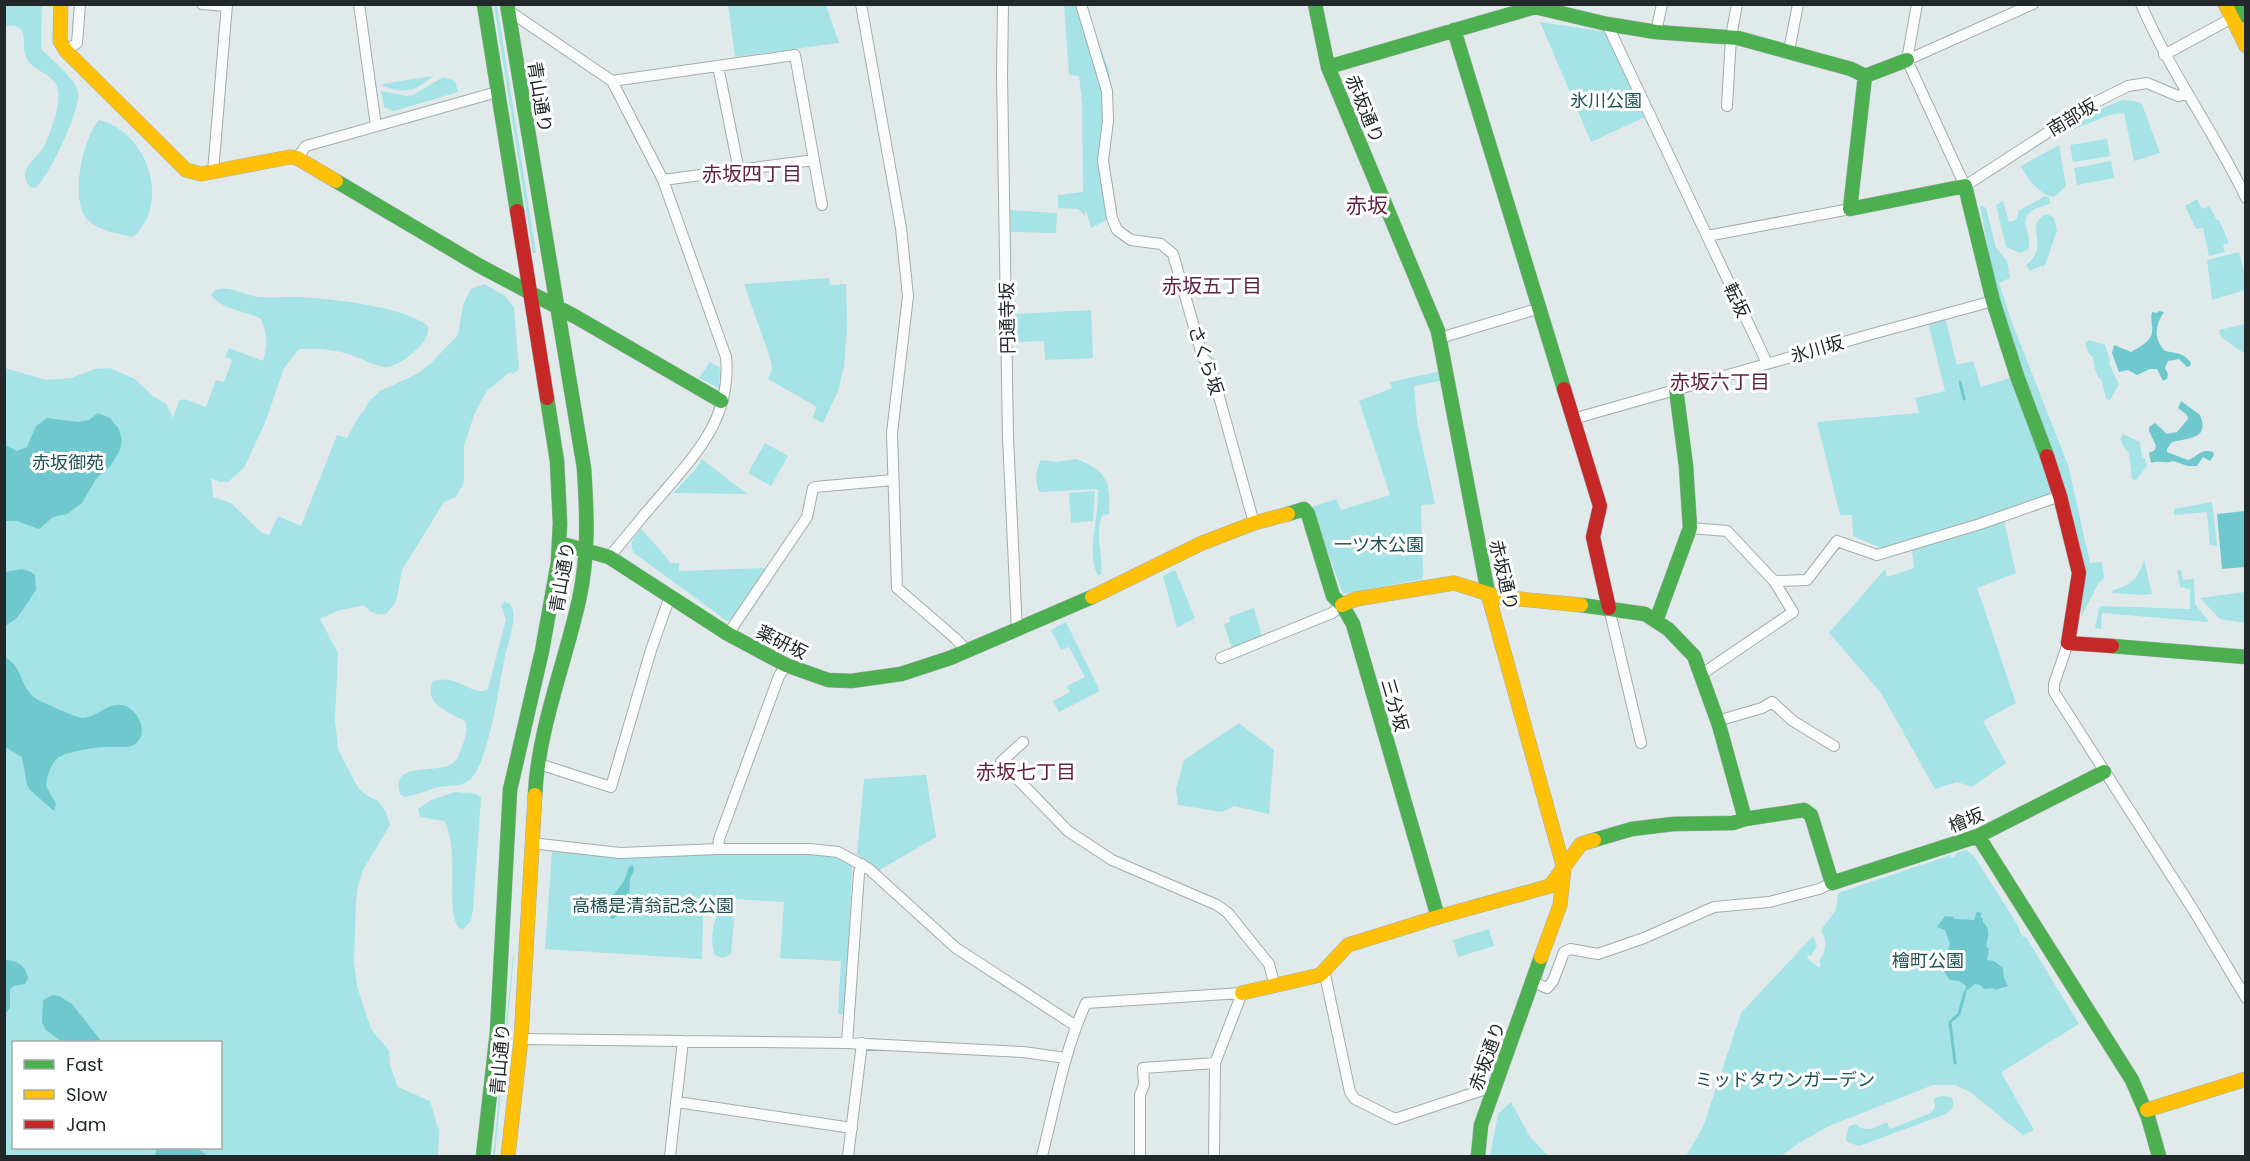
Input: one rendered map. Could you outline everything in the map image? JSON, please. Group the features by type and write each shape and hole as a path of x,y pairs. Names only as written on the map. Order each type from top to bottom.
{"main road":[{"path":"61,4 60,41 66,51 181,165 196,174 290,157 297,158 478,265 530,292 721,401"},
{"name":"青山通り","path":"483,1156 497,1032 510,790 551,607 559,543 560,491 484,4"},
{"name":"赤坂通り","path":"1315,4 1328,67 1440,338 1488,593 1564,869 1560,905 1480,1130 1478,1156"},
{"path":"2225,4 2239,17 2246,46"},
{"path":"2239,17 2244,5"},
{"path":"1328,67 1535,6 1568,9 1607,24 1656,32 1731,37 1851,69 1865,76 1907,60"},
{"name":"青山通り","path":"508,8 584,468 588,530 579,598 539,764 531,843 521,1039 511,1156"},
{"path":"1454,30 1600,506 1593,537 1609,608"},
{"path":"1865,76 1850,209 1965,186 1993,301 2060,496 2079,573 2068,643 2246,657"},
{"path":"1656,621 1690,528 1686,466 1676,389"},
{"name":"薬研坂","path":"559,543 605,556 729,634 786,665 828,680 851,681 901,674 923,668 1017,631 1095,596 1200,544 1254,523 1304,509"},
{"name":"三分坂","path":"1304,509 1308,514 1333,596 1342,605 1353,624 1438,917"},
{"path":"1342,605 1356,599 1454,583 1499,597 1645,614 1668,628 1694,656 1717,721 1745,819"},
{"name":"檜坂","path":"1832,883 1977,836 2104,772"},
{"path":"1242,993 1320,975 1347,945 1550,886 1581,844 1648,827 1673,824 1733,823 1796,810 1808,812 1832,883"},
{"path":"1977,836 2132,1080 2147,1110 2160,1156"},
{"path":"2147,1110 2246,1079"}],"street":[{"path":"66,51 77,44 80,4"},
{"path":"202,4 227,5 213,172"},
{"path":"359,4 376,126"},
{"path":"861,4 901,228 908,296 892,433 897,588 967,651"},
{"name":"円通寺坂","path":"1003,4 1002,75 1008,437 1017,631"},
{"name":"さくら坂","path":"1081,4 1107,91 1108,121 1103,161 1112,218 1117,230 1131,240 1161,244 1173,254 1203,358 1210,364 1254,523"},
{"path":"1656,32 1662,4"},
{"path":"1727,106 1731,37 1737,4"},
{"path":"1789,51 1798,4"},
{"path":"1917,4 1907,60 1965,186"},
{"path":"1907,60 2033,4"},
{"path":"2141,4 2164,55 2229,164 2246,198"},
{"path":"508,8 612,81 663,180 723,344 727,369 721,401 710,433 690,462 605,556"},
{"path":"2164,55 2239,17"},
{"name":"転坂","path":"1607,24 1767,363"},
{"path":"612,81 795,55 822,205"},
{"path":"718,66 739,171"},
{"name":"南部坂","path":"1965,186 2090,105 2128,86 2147,83 2178,96 2188,94"},
{"path":"297,158 306,146 497,92"},
{"path":"663,180 814,160"},
{"path":"1707,236 1850,209"},
{"name":"氷川坂","path":"1573,419 1993,301"},
{"path":"1440,338 1540,308"},
{"path":"729,634 807,517 815,486 893,480"},
{"path":"1774,581 1807,580 1837,541 1877,555 2060,496"},
{"path":"1690,528 1727,531 1774,581 1793,612 1702,674"},
{"path":"539,764 611,787 651,650 670,597"},
{"path":"1221,658 1332,613 1342,605"},
{"path":"1609,608 1641,743"},
{"path":"2068,643 2054,684 2054,692 2194,911 2246,998"},
{"path":"718,849 719,839 757,734 779,676 786,665"},
{"path":"1717,721 1762,708 1772,702 1793,721 1834,746"},
{"path":"1023,742 1001,762 1068,831 1112,860 1217,905 1228,913 1269,964 1275,986"},
{"path":"531,843 620,853 718,849 810,849 838,852 862,864 956,948 1076,1026"},
{"path":"847,1043 859,873 862,864"},
{"path":"1533,982 1547,987 1553,981 1564,952 1570,949 1598,954 1644,938 1713,907 1769,902 1819,889 1832,883"},
{"path":"1324,970 1350,1092 1355,1099 1395,1119 1495,1086"},
{"path":"1042,1156 1066,1058 1086,1003 1242,993 1215,1063 1214,1156"},
{"path":"521,1039 862,1043 1023,1052 1066,1058"},
{"path":"670,1156 683,1041"},
{"path":"848,1156 862,1043"},
{"path":"1140,1156 1140,1095 1144,1085 1143,1068 1215,1063"},
{"path":"677,1102 852,1128"}],"green space":[{"path":"5,5 42,5 41,49 73,81 78,91 78,99 70,126 56,157 35,188 30,187 26,181 26,170 49,136 59,96 53,80 33,66 26,57 22,31 13,26 5,26"},
{"path":"494,5 497,5 536,253 533,253"},
{"path":"728,5 826,5 839,43 735,57"},
{"path":"1064,5 1083,5 1109,69 1111,85 1106,159 1116,215 1091,228 1086,210 1085,216 1078,209 1058,208 1058,195 1083,192 1082,102 1079,76 1069,75"},
{"name":"氷川公園","path":"1540,22 1607,32 1647,116 1591,142"},
{"path":"433,76 415,88 404,91 382,84"},
{"path":"443,77 455,81 458,92 394,111 384,107 381,91 406,96 413,95"},
{"path":"2122,100 2142,104 2160,153 2134,161 2124,113 2109,115 2057,136 2105,107"},
{"path":"99,120 116,127 130,138 141,153 149,170 152,188 151,206 145,223 133,237 110,232 89,221 79,200 83,155"},
{"path":"2107,139 2110,156 2073,162 2070,145"},
{"path":"2059,145 2066,186 2054,197 2034,186 2021,166"},
{"path":"2111,161 2114,178 2077,185 2074,168"},
{"path":"2045,196 2049,198 2050,204 2037,208 2026,218 2028,250 2020,253 2006,247 1996,205 2003,201 2009,222 2016,220 2019,211"},
{"path":"2197,199 2202,209 2209,206 2219,220 2229,243 2223,245 2225,252 2209,256 2203,228 2196,229 2185,206"},
{"path":"1980,206 1986,208 1996,248 2007,261 2010,278 1999,283 2068,465 2090,563 2102,562 2104,578 2098,584 2081,617 2084,568 1998,304"},
{"path":"1010,210 1057,213 1056,233 1011,232"},
{"path":"2044,215 2054,218 2057,230 2046,263 2043,267 2030,271 2026,265 2037,251 2036,225"},
{"path":"2239,252 2245,275 2245,290 2212,300 2207,260"},
{"path":"829,278 830,285 846,284 847,329 844,367 838,391 823,423 812,418 817,407 768,379 772,369 771,361 744,284"},
{"name":"赤坂御苑","path":"484,284 505,296 514,307 519,369 513,374 510,372 487,391 482,399 464,446 464,482 456,497 444,502 402,570 396,602 386,614 374,613 364,605 337,611 320,619 338,653 335,719 338,749 358,788 378,801 386,812 390,825 363,870 358,885 354,961 357,986 371,1029 389,1051 390,1066 398,1087 430,1101 439,1131 438,1156 5,1156 5,368 46,380 71,378 95,369 110,368 135,379 153,396 166,404 173,418 179,401 184,399 206,407 216,380 224,382 232,360 225,357 229,348 263,361 266,340 261,319 216,300 211,295 219,289 229,289 262,297 304,297 362,304 401,313 428,326 427,336 420,346 402,361 389,367 375,365 337,351 299,349 284,368 265,423 244,468 228,482 220,482 211,478 213,497 231,503 262,533 269,535 278,516 301,526 337,435 347,438 369,401 380,391 417,374 430,364 458,335 463,305 471,289"},
{"path":"1091,310 1093,358 1045,360 1044,341 1015,342 1015,314"},
{"path":"1945,317 1957,365 1973,361 1981,387 2013,377 2056,494 1886,547 1879,547 1853,536 1852,515 1840,515 1817,422 1919,413 1915,398 1945,391 1928,322"},
{"path":"2245,324 2245,354 2221,337 2219,330"},
{"path":"2089,340 2105,345 2110,360 2109,364 2119,384 2110,400 2106,399 2093,357 2089,354 2085,344"},
{"path":"710,362 720,368 719,388 699,378"},
{"name":"一ツ木公園","path":"1442,371 1444,380 1414,386 1417,421 1435,504 1421,505 1423,579 1343,594 1311,507 1337,499 1341,510 1390,495 1359,401 1392,388 1390,382"},
{"path":"2123,434 2140,442 2142,456 2147,466 2136,480 2132,479 2129,453 2120,439"},
{"path":"765,443 788,456 771,486 748,473"},
{"path":"702,459 747,494 673,493 695,470"},
{"path":"1076,459 1087,463 1101,473 1108,486 1109,514 1102,516 1099,531 1101,575 1098,575 1094,567 1093,556 1098,489 1040,492 1037,485 1037,472 1041,460 1057,462"},
{"path":"1095,491 1093,521 1071,523 1069,493"},
{"path":"2212,502 2217,546 2210,545 2207,512 2174,515 2174,509"},
{"path":"2004,521 2016,573 1977,588 2016,703 1983,721 2006,763 1972,787 1957,782 1935,789 1881,693 1829,633 1885,569 1887,577 1914,568 1912,549"},
{"path":"641,529 670,563 679,563 679,571 767,568 732,620 727,621 634,553 632,543"},
{"path":"2144,559 2152,594 2112,593 2113,590 2125,586 2134,579"},
{"path":"1175,570 1195,618 1177,628 1163,576"},
{"path":"2181,570 2183,580 2194,579 2195,604 2208,622 2102,613 2101,629 2095,628 2099,608 2102,606 2190,609 2190,589 2180,587 2177,571"},
{"path":"2245,592 2245,623 2220,619 2200,598"},
{"path":"504,602 509,603 513,610 512,628 489,736 479,766 465,783 435,788 405,797 400,794 399,783 402,776 418,770 448,766 458,757 466,735 465,721 434,701 431,696 433,681 450,680 477,690 488,689 506,619 501,606"},
{"path":"1254,608 1262,637 1232,649 1224,624 1230,622 1229,617"},
{"path":"1066,622 1100,691 1059,712 1053,701 1070,692 1067,686 1085,677 1069,647 1061,650 1051,630"},
{"path":"1239,723 1274,750 1269,814 1234,806 1222,812 1178,805 1176,789 1184,760"},
{"path":"926,775 936,837 878,871 857,854 864,779"},
{"path":"455,792 476,794 481,797 473,909 471,921 463,929 459,928 453,908 449,833 444,821 420,817 418,809 431,800"},
{"path":"1966,850 1974,856 2079,1024 2003,1071 2002,1074 2034,1130 2023,1135 1970,1092 1955,1085 1933,1085 1829,1126 1781,1156 1686,1156 1703,1127 1741,1013 1813,936 1817,946 1807,958 1819,968 1825,946 1821,930 1836,910 1838,893 1951,855 1950,858 1955,857 1956,853"},
{"name":"高橋是清翁記念公園","path":"552,852 809,853 832,855 843,859 852,866 844,1012 841,1015 838,1014 841,961 780,958 784,902 717,898 717,902 703,911 702,959 545,949"},
{"path":"720,913 731,914 734,920 731,953 723,958 714,954 712,944 713,927"},
{"path":"1489,929 1494,946 1458,957 1453,940"},
{"path":"513,955 495,1156 493,1156"},
{"path":"1951,1097 1953,1100 1953,1107 1946,1114 1859,1146 1847,1142 1849,1126 1856,1124 1867,1129 1887,1122 1890,1129 1931,1113 1935,1107 1934,1098"},
{"path":"1511,1102 1530,1137 1548,1156 1490,1156 1498,1114"}],"shaded area":[{"path":"2152,312 2164,312 2157,332 2161,346 2165,351 2186,357 2191,363 2190,366 2187,367 2179,359 2168,361 2165,368 2168,374 2167,379 2163,381 2157,369 2150,369 2137,375 2128,370 2119,372 2112,353 2114,345 2131,352 2144,344 2151,335"},
{"path":"2181,401 2200,415 2202,430 2195,437 2171,443 2167,452 2188,460 2205,451 2213,452 2214,455 2210,461 2203,457 2197,466 2188,466 2173,461 2151,463 2149,453 2155,450 2156,446 2149,427 2155,423 2167,434 2177,432 2188,419 2187,415 2178,408"},
{"path":"98,413 110,418 119,429 122,441 119,452 111,465 96,479 82,503 67,514 53,517 39,529 17,521 5,521 5,445 17,451 27,447 36,426 47,418 78,422 89,420"},
{"path":"2245,511 2245,567 2222,569 2217,514"},
{"path":"22,569 35,575 36,590 17,618 5,626 5,572"},
{"path":"4,657 15,666 28,691 40,701 83,718 111,706 121,705 133,711 141,723 141,736 131,746 83,750 56,759 47,778 46,786 56,804 54,811 27,785 22,757 5,747"},
{"path":"633,865 629,896 620,902 617,917 612,919 606,909 607,904 624,881 629,867"},
{"path":"1977,912 1982,913 1980,917 1983,918 1988,930 1987,960 1994,961 2003,968 2008,986 1995,990 1993,988 1984,989 1975,984 1965,992 1966,986 1959,981 1950,980 1944,972 1948,968 1946,955 1950,944 1945,930 1937,927 1945,916 1974,920"},
{"path":"5,960 20,964 28,978 25,984 10,989 10,1008 5,1014"},
{"path":"53,995 72,1004 101,1041 61,1041 46,1030 42,1023 43,1000"},
{"path":"157,1149 198,1149 208,1156 155,1156"}],"waterway":[{"path":"1960,382 1964,399"},
{"path":"1955,1063 1950,1022 1959,1014 1965,992"}],"traffic: fast":[{"path":"484,4 517,211"},
{"path":"507,4 584,468 586,502 586,550 582,583 541,746 535,795"},
{"path":"1315,4 1328,67 1438,331 1489,598"},
{"path":"1534,4 1535,7 1607,24 1656,32 1738,38 1851,69 1865,76"},
{"path":"2240,4 2246,16"},
{"path":"1328,67 1535,7"},
{"path":"1454,30 1564,389"},
{"path":"1907,60 1865,76 1850,209 1965,186 1993,301 2017,376 2047,456"},
{"path":"336,181 478,265 576,317 721,401"},
{"path":"1656,621 1690,528 1686,466 1676,389"},
{"path":"483,1156 497,1032 510,790 542,651 558,562 560,523 557,461 547,398"},
{"path":"1288,514 1304,509 1308,514 1333,596 1342,605 1353,624 1438,917"},
{"path":"559,543 609,557 728,634 786,665 828,680 851,681 901,674 950,658 1092,597"},
{"path":"1581,605 1645,614 1668,629 1694,656 1719,725 1745,819"},
{"path":"2112,646 2246,657"},
{"path":"1594,840 1632,829 1673,824 1733,823 1804,810 1811,815 1832,883 1978,836 2104,772"},
{"path":"1978,836 2132,1080 2148,1117 2159,1156"},
{"path":"1478,1156 1481,1125 1541,957"}],"traffic: slow":[{"path":"61,4 60,41 66,51 186,170 201,174 290,157 297,158 336,181"},
{"path":"2225,4 2246,46"},
{"path":"1092,597 1200,544 1254,523 1288,514"},
{"path":"1342,605 1356,599 1454,583 1499,597 1581,605"},
{"path":"1489,598 1564,869 1560,905 1541,957"},
{"path":"508,1156 521,1039 535,795"},
{"path":"1242,993 1320,975 1348,945 1550,886 1581,844 1594,840"},
{"path":"2147,1110 2246,1079"}],"traffic: jam":[{"path":"517,211 547,398"},
{"path":"1564,389 1600,506 1593,537 1609,608"},
{"path":"2047,456 2060,496 2079,573 2068,643 2112,646"}],"district":[{"name":"赤坂四丁目","path":"752,174"},
{"name":"赤坂","path":"1367,205"},
{"name":"赤坂五丁目","path":"1212,286"},
{"name":"赤坂六丁目","path":"1720,382"},
{"name":"赤坂七丁目","path":"1026,772"}],"park label":[{"name":"檜町公園","path":"1928,960"},
{"name":"ミッドタウンガーデン","path":"1785,1079"}]}
